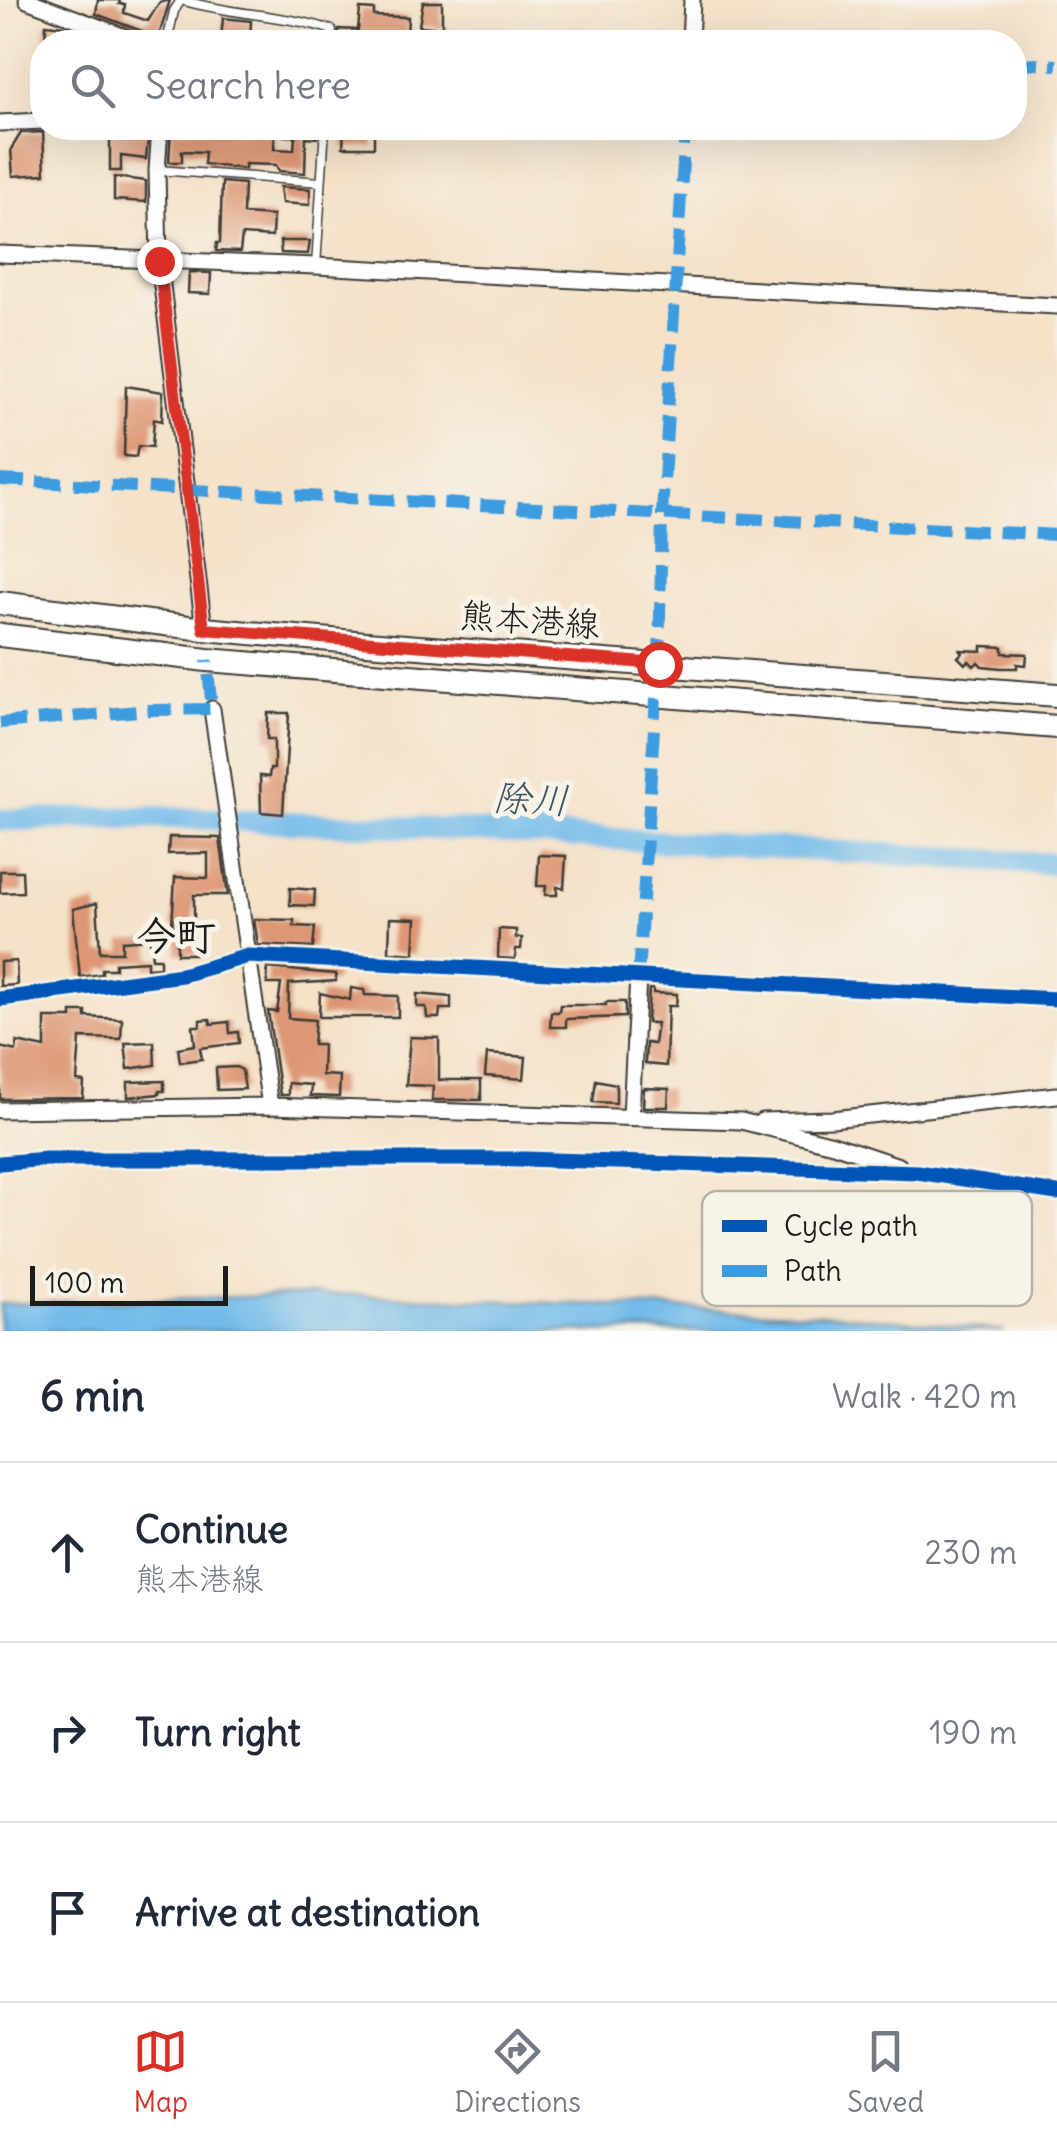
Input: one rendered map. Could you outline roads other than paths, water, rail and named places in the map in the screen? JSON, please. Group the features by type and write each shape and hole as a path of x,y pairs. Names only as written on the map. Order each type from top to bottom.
{"main road":[{"name":"熊本港線","path":"0,603 204,629 1057,695"},
{"name":"熊本港線","path":"0,635 208,660 1057,727"},
{"path":"656,698 659,664"}],"street":[{"path":"27,0 106,30"},
{"path":"691,30 692,0"},
{"path":"0,123 30,122"},
{"path":"159,140 159,261 204,629"},
{"path":"0,254 316,266 1057,306"},
{"path":"212,709 270,1106"},
{"path":"0,999 182,975 248,956 1057,999"},
{"path":"631,1116 638,976"},
{"path":"0,1110 270,1106 741,1122 832,1119 1057,1095"},
{"path":"741,1122 833,1144 917,1172"},
{"path":"0,1162 46,1158 525,1159 917,1172 1057,1193"}],"lane":[{"path":"170,30 181,0 214,10 332,30"},
{"path":"316,266 324,140"},
{"path":"157,170 322,182"}],"water":[{"path":"339,1294 842,1315 1005,1331 0,1331 0,1304"}],"waterway":[{"name":"除川","path":"0,820 157,817 385,826 1057,864"}],"district":[{"name":"今町","path":"176,936"}]}
